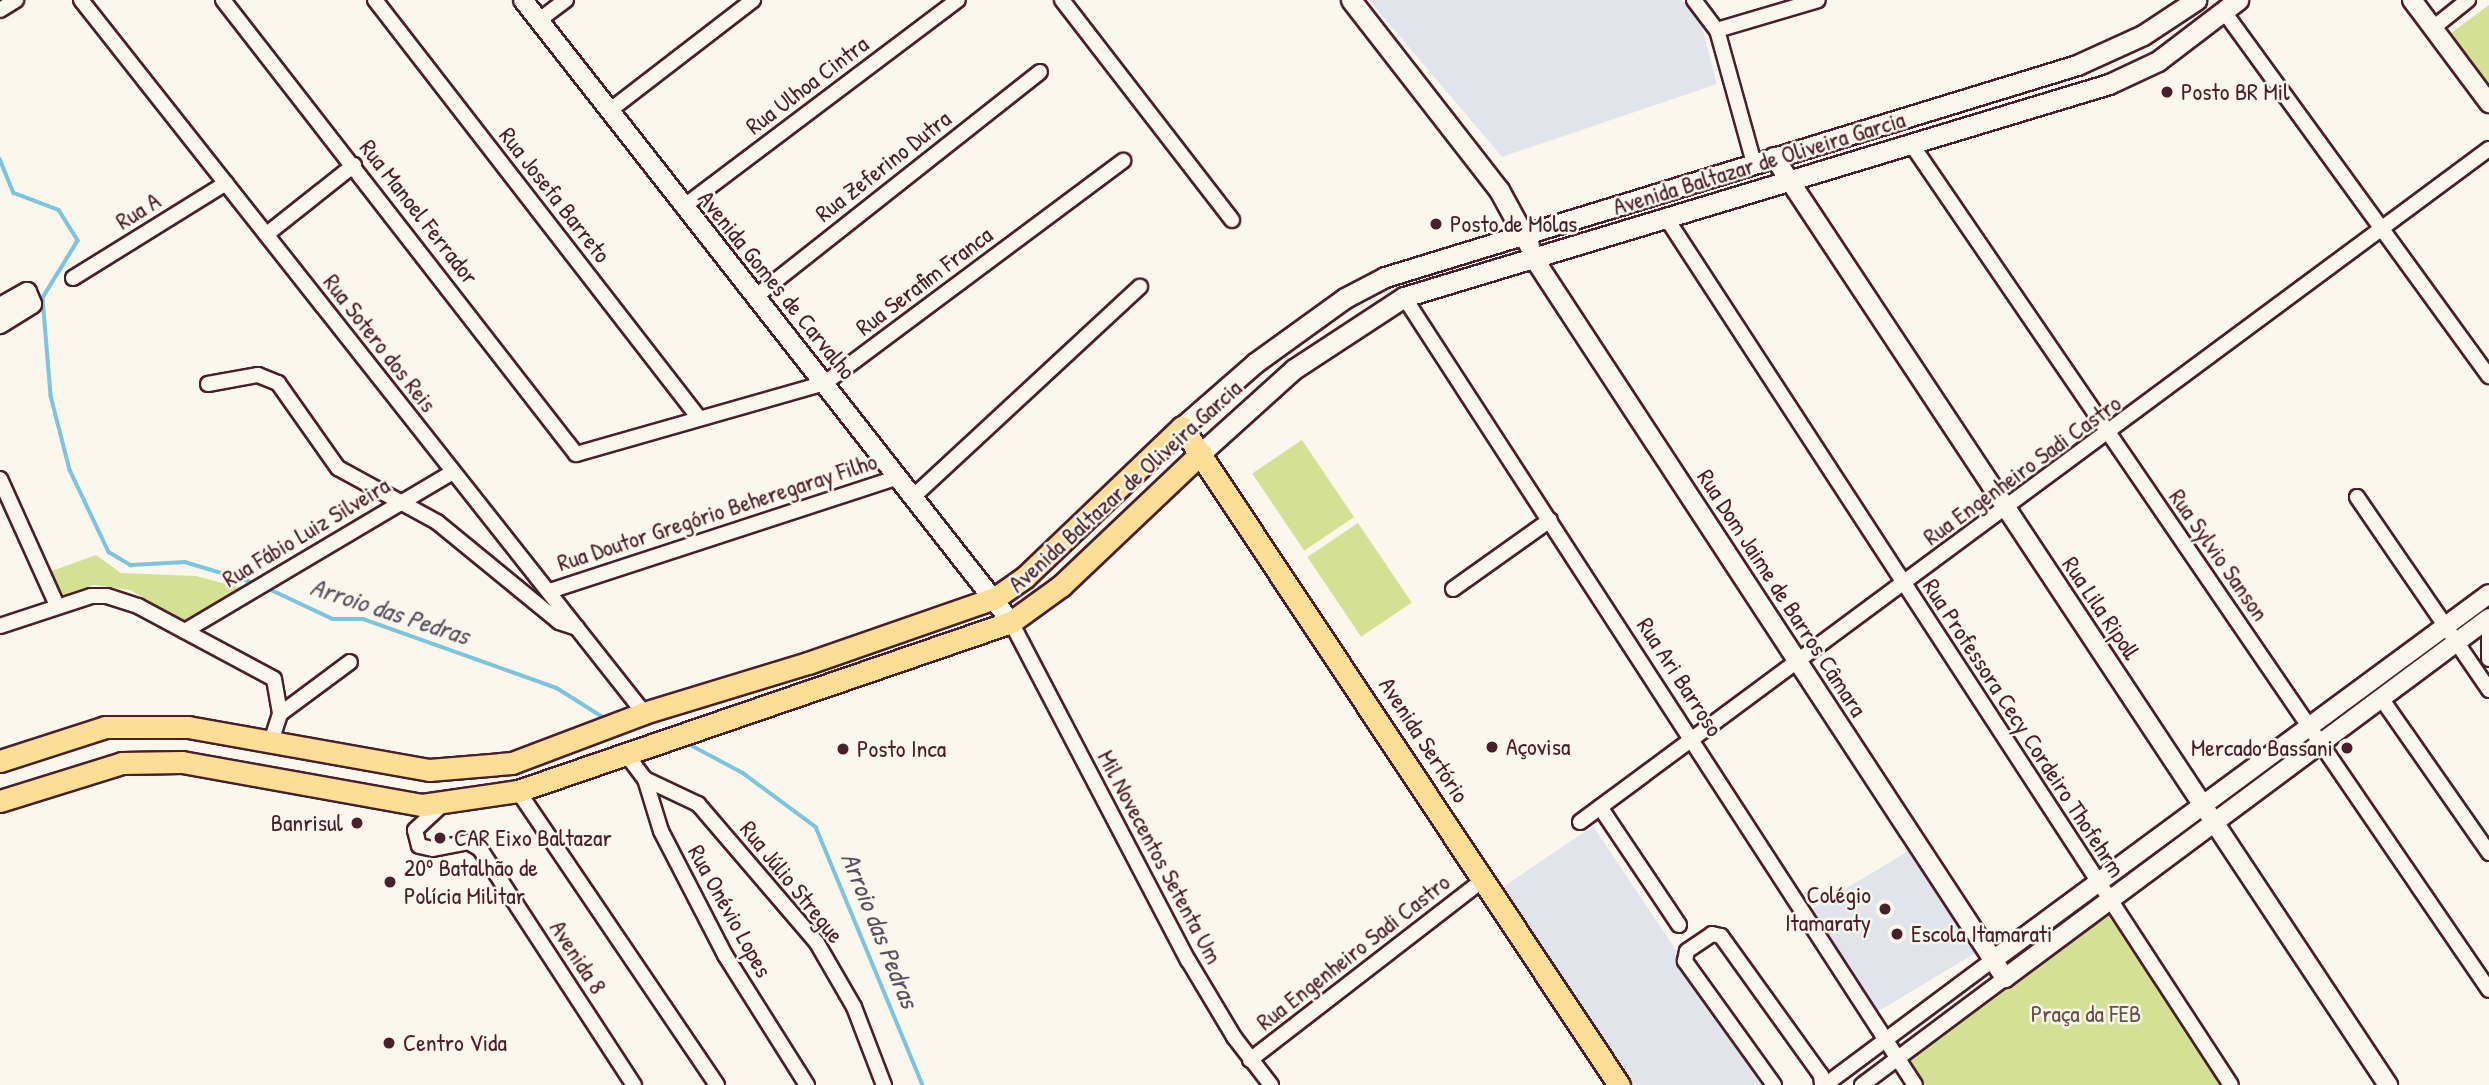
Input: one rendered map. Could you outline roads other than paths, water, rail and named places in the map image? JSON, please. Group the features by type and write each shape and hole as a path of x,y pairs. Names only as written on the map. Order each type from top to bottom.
{"main road":[{"name":"Rua Dom Jaime de Barros Câmara","path":"1351,0 1499,190 1524,233 1533,257"},
{"name":"Avenida Baltazar de Oliveira Garcia","path":"0,761 105,727 188,727 429,770 512,762 640,715 808,663 995,598 1025,577 1182,427 1255,363 1345,299 1385,277 2077,65 2143,35 2196,0"},
{"name":"Avenida Baltazar de Oliveira Garcia","path":"0,801 122,763 181,762 422,805 442,805 518,791 1011,622 1061,586 1294,369 1404,297 2109,84 2158,61 2231,6"},
{"name":"Avenida Sertório","path":"1182,427 1619,1085"}],"street":[{"path":"0,10 16,0"},
{"name":"Rua Sotero dos Reis","path":"82,0 451,472 550,591 640,715"},
{"name":"Rua Manoel Ferrador","path":"223,0 354,165 576,454"},
{"name":"Rua Josefa Barreto","path":"375,0 699,418"},
{"name":"Avenida Gomes de Carvalho","path":"523,0 683,207 995,598 1011,622"},
{"path":"538,21 566,0"},
{"path":"609,111 753,0"},
{"name":"Rua Ulhoa Cintra","path":"683,207 958,0"},
{"path":"1062,0 1232,220"},
{"path":"1694,0 1717,30 1754,163"},
{"path":"1717,30 1818,0"},
{"path":"2412,0 2489,103"},
{"path":"2433,28 2468,0"},
{"path":"2231,6 2382,228 2489,376"},
{"name":"Rua Zeferino Dutra","path":"755,297 1040,72"},
{"name":"Rua Sylvio Sanson","path":"1912,145 2489,990"},
{"name":"Rua Engenheiro Sadi Castro","path":"1580,822 2007,510 2489,149"},
{"name":"Rua Lila Ripoll","path":"1774,157 2388,1085"},
{"name":"Rua Serafim Franca","path":"576,454 825,383 1123,161"},
{"path":"267,234 354,165"},
{"name":"Rua A","path":"73,278 226,183"},
{"name":"Rua Professora Cecy Cordeiro Thofehrm","path":"1667,219 1903,586 2231,1085"},
{"name":"Rua Dom Jaime de Barros Câmara","path":"1533,257 2005,978"},
{"path":"914,496 1140,287"},
{"path":"0,307 27,292 32,304 0,324"},
{"name":"Rua Ari Barroso","path":"1404,297 1693,738 1915,1085"},
{"path":"208,384 258,375 278,383 333,464 402,502 497,568 559,622 578,628"},
{"name":"Rua Fábio Luiz Silveira","path":"185,631 451,472"},
{"name":"Rua Doutor Gregório Beheregaray Filho","path":"550,591 898,477"},
{"path":"0,479 57,605"},
{"path":"2357,497 2431,599 2444,627 2489,690"},
{"path":"1453,589 1550,520"},
{"path":"1774,1085 1685,961 1687,951 1712,934 1721,936 1821,1075 1824,1085 2489,594"},
{"path":"0,626 57,605 107,596 185,631 271,677 279,690 280,714 271,742"},
{"path":"1861,1085 2489,618"},
{"name":"Mil Novecentos Setenta Um","path":"1011,622 1188,960 1250,1060 1271,1085"},
{"path":"2489,627 2489,659"},
{"path":"280,714 350,662"},
{"path":"2381,698 2489,853"},
{"name":"Rua Onévio Lopes","path":"626,754 645,779 661,831 725,955 807,1085"},
{"name":"Rua Júlio Stregue","path":"645,779 698,804 817,943 854,1007 884,1085"},
{"path":"518,791 716,1085"},
{"name":"Avenida 8","path":"442,805 415,830 419,846 433,849 468,842 480,849 634,1085"},
{"path":"1600,807 1679,925"},
{"name":"Rua Engenheiro Sadi Castro","path":"1250,1060 1484,879"}],"waterway":[{"name":"Arroio das Pedras","path":"0,159 14,193 59,210 78,241 43,298 51,396 70,470 109,552 131,565 185,562 258,584"},
{"name":"Arroio das Pedras","path":"265,587 333,619 363,619 557,688 606,719"},
{"name":"Arroio das Pedras","path":"685,742 743,773 816,827 923,1085"}],"place":[{"name":"Posto BR Mil","path":"2167,92"},
{"name":"Posto de Molas","path":"1436,224"},
{"name":"Açovisa","path":"1492,747"},
{"name":"Mercado Bassani","path":"2347,748"},
{"name":"Posto Inca","path":"843,749"},
{"name":"Banrisul","path":"357,823"},
{"name":"CAR Eixo Baltazar","path":"440,838"},
{"name":"20º Batalhão de Polícia Militar","path":"390,882"},
{"name":"Colégio Itamaraty","path":"1885,909"},
{"name":"Escola Itamarati","path":"1897,934"},
{"name":"Centro Vida","path":"389,1043"}],"park label":[{"name":"Praça da FEB","path":"2086,1014"}]}
